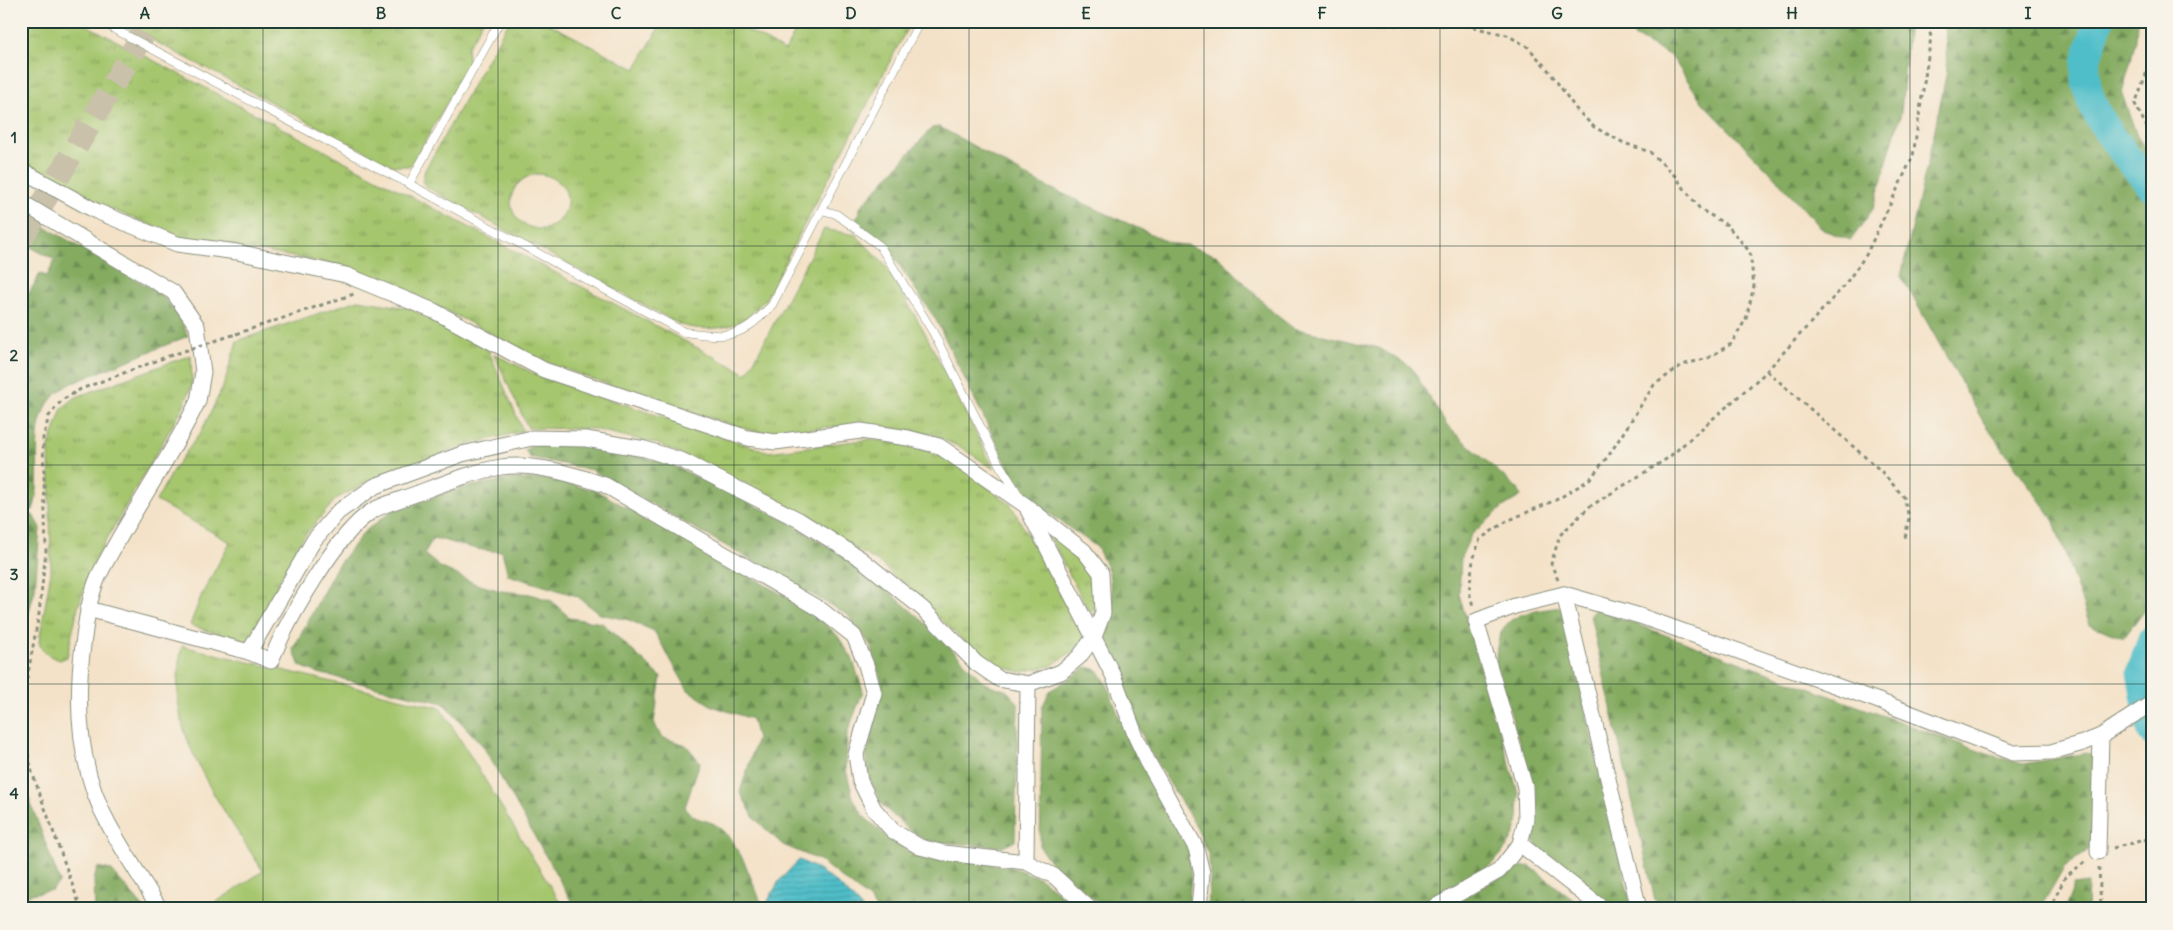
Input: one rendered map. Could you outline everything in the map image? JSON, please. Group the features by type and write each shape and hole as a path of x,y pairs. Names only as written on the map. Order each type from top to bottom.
{"street":[{"path":"21,170 96,211 177,244 237,252 346,275 434,311 544,370 748,438 775,442 861,431 908,438 939,446 1025,505 1084,551 1101,573 1103,613 1094,637 1079,658 1061,672 1028,684 999,679 976,663 923,609 860,559 799,520 682,461 645,449 586,439 532,438 462,454 375,486 338,512 314,540 249,652"},
{"path":"21,202 139,270 173,292 197,326 203,372 198,401 98,577 88,609 81,658 78,707 83,750 94,788 108,824 160,909"},
{"path":"88,609 249,652 272,661 280,640 317,577 347,534 372,511 452,481 502,467 540,468 572,474 605,485 821,610 854,636 866,664 874,693 856,754 860,781 874,809 893,832 920,847 944,853 1026,862 1054,876 1090,909"},
{"path":"1025,505 1113,675 1136,737 1196,848 1202,873 1199,909"},
{"path":"1564,594 1639,909"},
{"path":"1431,909 1499,871 1520,844 1526,819 1525,787 1476,622 1515,606 1564,594 1640,616 1876,700 2014,753 2050,752 2101,736 2152,702"},
{"path":"1026,862 1028,684"},
{"path":"2098,852 2101,736"},
{"path":"1520,844 1603,909"}],"lane":[{"path":"99,21 410,184 684,332 719,337 736,333 754,324 772,305 920,21"},
{"path":"410,184 500,21"},
{"path":"822,210 836,214 880,246 933,332 999,464 1025,505"}],"path":[{"path":"1362,21 1374,25 1463,25 1508,35 1528,47 1576,109 1594,127 1624,143 1650,152 1674,175 1700,209 1727,226 1750,252 1754,286 1746,319 1731,344 1708,358 1682,365 1654,385 1609,455 1589,480 1558,499 1507,521 1480,539 1473,560 1469,591 1476,622"},
{"path":"1564,594 1551,564 1560,535 1589,507 1668,458 1766,371 1844,286 1866,255 1913,156 1931,37 1927,21"},
{"path":"2152,58 2136,104 2152,137"},
{"path":"81,909 32,772 23,732 22,700 39,614 46,551 43,438 49,416 62,400 81,389 169,356 373,287"},
{"path":"1766,371 1881,471 1904,498 1909,518 1905,538"},
{"path":"2050,909 2065,877 2098,852 2152,838"},
{"path":"2098,852 2101,909"}],"green space":[{"path":"21,21 79,21 747,374 824,229 856,235 884,264 923,329 994,469 962,448 931,434 895,428 848,425 793,431 756,432 651,400 548,363 418,296 348,267 178,236 98,204 21,162"},
{"path":"116,21 483,21 467,49 469,64 416,157 410,166 393,166"},
{"path":"509,21 544,21 635,69 663,21 731,21 785,51 801,21 911,21 765,300 744,320 729,326 705,329 681,325 428,188 422,182 425,170","holes":["535,174 557,180 563,187 567,196 567,205 557,222 546,229 533,228 522,223 515,216 511,197 515,188 523,180"]},
{"path":"1623,21 1909,21 1901,113 1873,209 1851,240 1823,230 1703,103 1671,56 1634,36"},
{"path":"1945,21 2137,21 2136,40 2122,94 2137,136 2152,157 2152,538 2145,559 2144,610 2124,638 2090,625 2053,519 1984,423 1901,276 1947,71"},
{"path":"940,127 1037,182 1173,244 1187,245 1218,256 1275,314 1293,328 1379,348 1411,367 1447,426 1518,489 1521,496 1503,507 1471,535 1461,557 1459,594 1519,796 1518,819 1514,835 1505,850 1478,875 1445,895 1414,909 1207,909 1210,880 1209,856 1196,826 1147,747 1104,640 1114,614 1109,572 1097,547 1027,498 1010,471 936,320 886,245 855,223 861,206 932,128"},
{"path":"21,213 161,294 180,318 188,336 68,385 55,395 45,409 40,422 36,497 33,510 23,512 21,510 21,307 40,274 47,276 55,260 21,242"},
{"path":"358,300 409,308 488,349 523,431 471,444 379,476 336,499 299,543 247,644 190,625 201,596 230,542 156,501 173,470 201,432 223,387 237,341"},
{"path":"494,354 541,377 769,452 871,439 919,448 953,461 1011,505 1084,637 1077,648 1051,666 1020,672 987,662 881,564 753,487 658,444 593,429 528,428"},
{"path":"191,355 192,385 183,407 97,556 78,607 67,657 60,660 46,654 39,642 51,572 49,446 62,408 76,397"},
{"path":"537,443 590,446 670,464 791,523 864,570 938,634 984,683 1007,691 1018,703 1015,841 1003,847 926,841 906,827 883,806 867,774 866,756 873,732 882,684 871,646 848,615 592,470 529,457 525,450"},
{"path":"510,479 551,479 597,491 810,610 837,635 852,658 863,691 847,734 846,770 853,798 864,817 888,837 917,856 1008,866 1040,878 1080,909 876,909 870,900 819,860 783,845 754,818 740,792 757,739 752,719 712,706 688,690 654,631 629,620 600,614 577,596 508,575 502,551 477,549 433,538 424,554 440,567 476,584 501,591 530,594 552,601 570,618 602,623 661,677 654,722 661,737 686,745 700,762 685,807 693,816 711,822 727,835 739,853 761,902 767,909 576,909 483,746 443,703 318,673 300,666 293,649 337,566 364,532 393,510 462,488"},
{"path":"21,514 33,515 40,528 35,589 21,641"},
{"path":"1045,528 1076,554 1094,577 1096,605 1090,614"},
{"path":"1561,607 1632,909 1614,909 1543,857 1532,837 1535,828 1537,803 1496,663 1497,647 1500,634 1513,619 1534,611"},
{"path":"1595,609 1987,754 2023,764 2087,753 2094,756 2091,848 2064,867 2040,909 1707,909 1692,906 1665,909 1655,900 1590,615"},
{"path":"182,646 441,708 564,909 206,909 263,871 213,792 201,770 183,727 178,699 179,661"},
{"path":"1087,667 1098,670 1107,684 1128,741 1189,848 1191,878 1188,909 1105,909 1052,864 1040,847 1042,707 1050,691"},
{"path":"21,777 60,882 52,890 21,896"},
{"path":"1530,866 1585,909 1442,909 1518,867"},
{"path":"98,867 111,870 145,909 95,909 94,879"},
{"path":"2088,883 2087,909 2065,909 2074,885"}],"water":[{"path":"799,860 817,869 834,881 862,909 774,909 768,901 779,881"}],"waterway":[{"path":"2099,21 2089,49 2086,65 2086,81 2090,98 2107,131 2152,187"},
{"path":"2152,639 2141,672 2152,732"}],"tunnel":[{"path":"21,239 151,21"}]}
